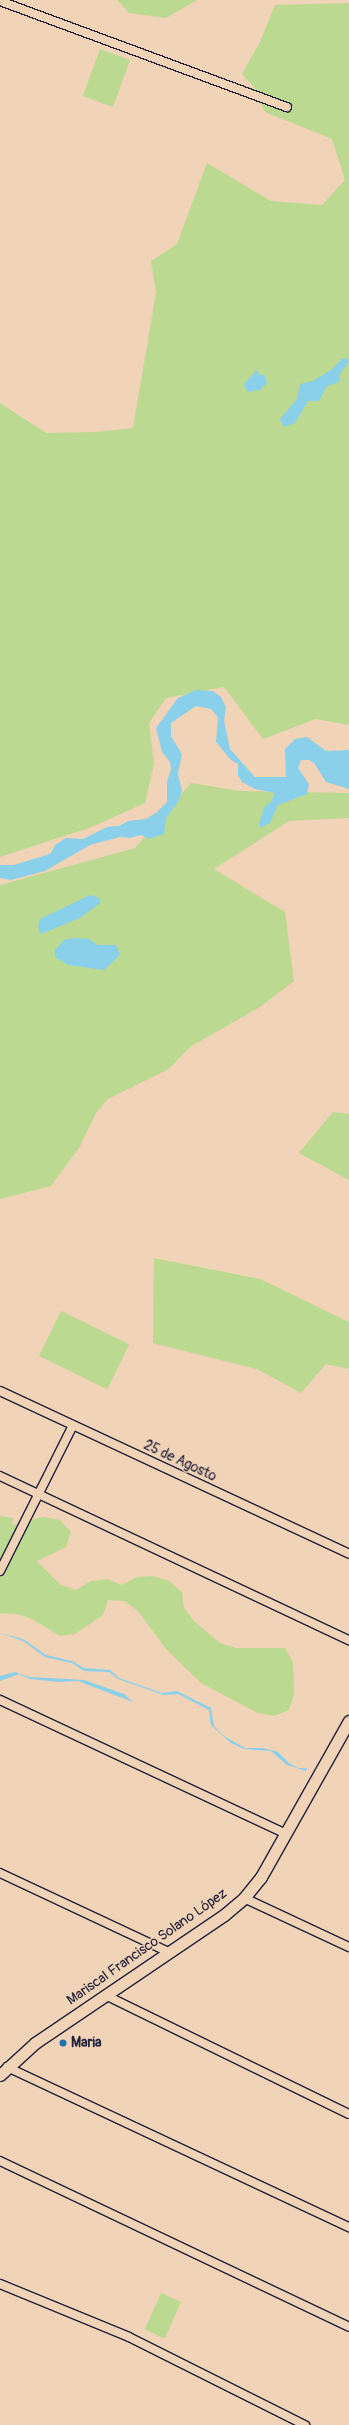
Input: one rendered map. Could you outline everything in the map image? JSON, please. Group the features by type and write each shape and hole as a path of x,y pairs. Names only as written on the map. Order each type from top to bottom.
{"main road":[{"name":"Mariscal Francisco Solano López","path":"3,2071 36,2043 169,1952 244,1898 261,1877 349,1721"}],"street":[{"path":"0,1 287,107"},
{"name":"25 de Agosto","path":"0,1391 349,1554"},
{"path":"0,1571 72,1425"},
{"path":"0,1476 349,1640"},
{"path":"0,1700 286,1834"},
{"path":"0,1873 169,1952"},
{"path":"244,1898 349,1947"},
{"path":"105,1995 349,2114"},
{"path":"3,2071 349,2227"},
{"path":"0,2161 349,2327"},
{"path":"0,2284 129,2337 305,2425"}],"green space":[{"path":"117,0 197,0 166,18 129,13"},
{"path":"349,3 349,725 316,719 263,739 224,687 166,698 149,723 154,764 145,803 92,827 0,857 0,403 46,433 97,432 133,428 156,293 151,261 177,244 207,163 271,201 322,205 345,180 332,139 265,112 253,86 242,74 260,42 275,5"},
{"path":"100,49 130,60 113,107 83,96"},
{"path":"191,783 240,791 349,793 349,818 289,821 214,869 285,912 294,981 260,1007 190,1047 169,1069 108,1099 96,1113 79,1148 51,1186 0,1199 0,885 135,848"},
{"path":"333,1112 349,1114 349,1180 299,1153"},
{"path":"154,1258 260,1279 349,1322 349,1369 326,1364 301,1393 257,1369 153,1343"},
{"path":"61,1311 129,1344 107,1389 39,1356"},
{"path":"0,1516 13,1518 12,1525 43,1517 60,1520 71,1532 66,1547 37,1561 61,1585 76,1590 91,1581 107,1579 122,1585 137,1577 153,1576 169,1581 182,1592 184,1608 194,1621 220,1643 236,1648 285,1648 293,1662 294,1695 289,1710 274,1716 258,1713 201,1683 166,1649 137,1610 124,1601 108,1600 103,1615 75,1634 60,1636 32,1619 17,1614 0,1613"},
{"path":"161,2293 181,2302 165,2338 145,2330"}],"water":[{"path":"347,358 349,362 340,373 339,382 327,386 319,401 308,401 295,423 284,427 280,419 297,399 300,384 313,381 331,370 342,359"},
{"path":"257,370 259,375 265,375 267,383 260,390 247,392 244,384"},
{"path":"196,690 213,691 221,697 226,707 224,721 230,749 255,777 286,777 285,749 295,739 307,737 326,751 349,750 349,789 326,782 314,763 309,760 301,760 298,768 309,784 307,794 278,805 270,823 260,828 259,824 265,806 271,802 275,793 255,789 242,782 238,775 238,764 231,760 216,742 218,717 211,709 196,706 171,723 171,736 182,754 178,774 182,791 178,802 166,818 164,834 149,839 141,835 130,838 120,837 90,845 45,871 11,880 0,878 0,865 14,865 47,855 51,853 55,845 66,838 83,839 107,827 119,826 128,821 146,819 157,812 167,802 167,781 171,770 170,762 162,752 156,728 178,698"},
{"path":"90,895 100,898 100,903 80,918 41,934 38,927 40,919"},
{"path":"74,938 89,939 98,945 116,945 120,955 104,970 68,965 55,957 55,950 64,940"},
{"path":"0,1633 23,1639 46,1655 72,1661 84,1668 110,1670 119,1678 162,1693 177,1691 211,1708 214,1726 224,1736 245,1748 263,1748 278,1752 289,1763 298,1768 307,1768 306,1771 287,1765 271,1751 244,1749 231,1743 211,1725 209,1710 178,1694 164,1695 118,1679 109,1672 84,1671 72,1663 45,1657 23,1641"},
{"path":"15,1672 30,1677 84,1680 124,1694 133,1702 78,1681 58,1682 30,1679 19,1674 0,1681 0,1676"}],"place":[{"name":"Maria","path":"63,2043"}]}
